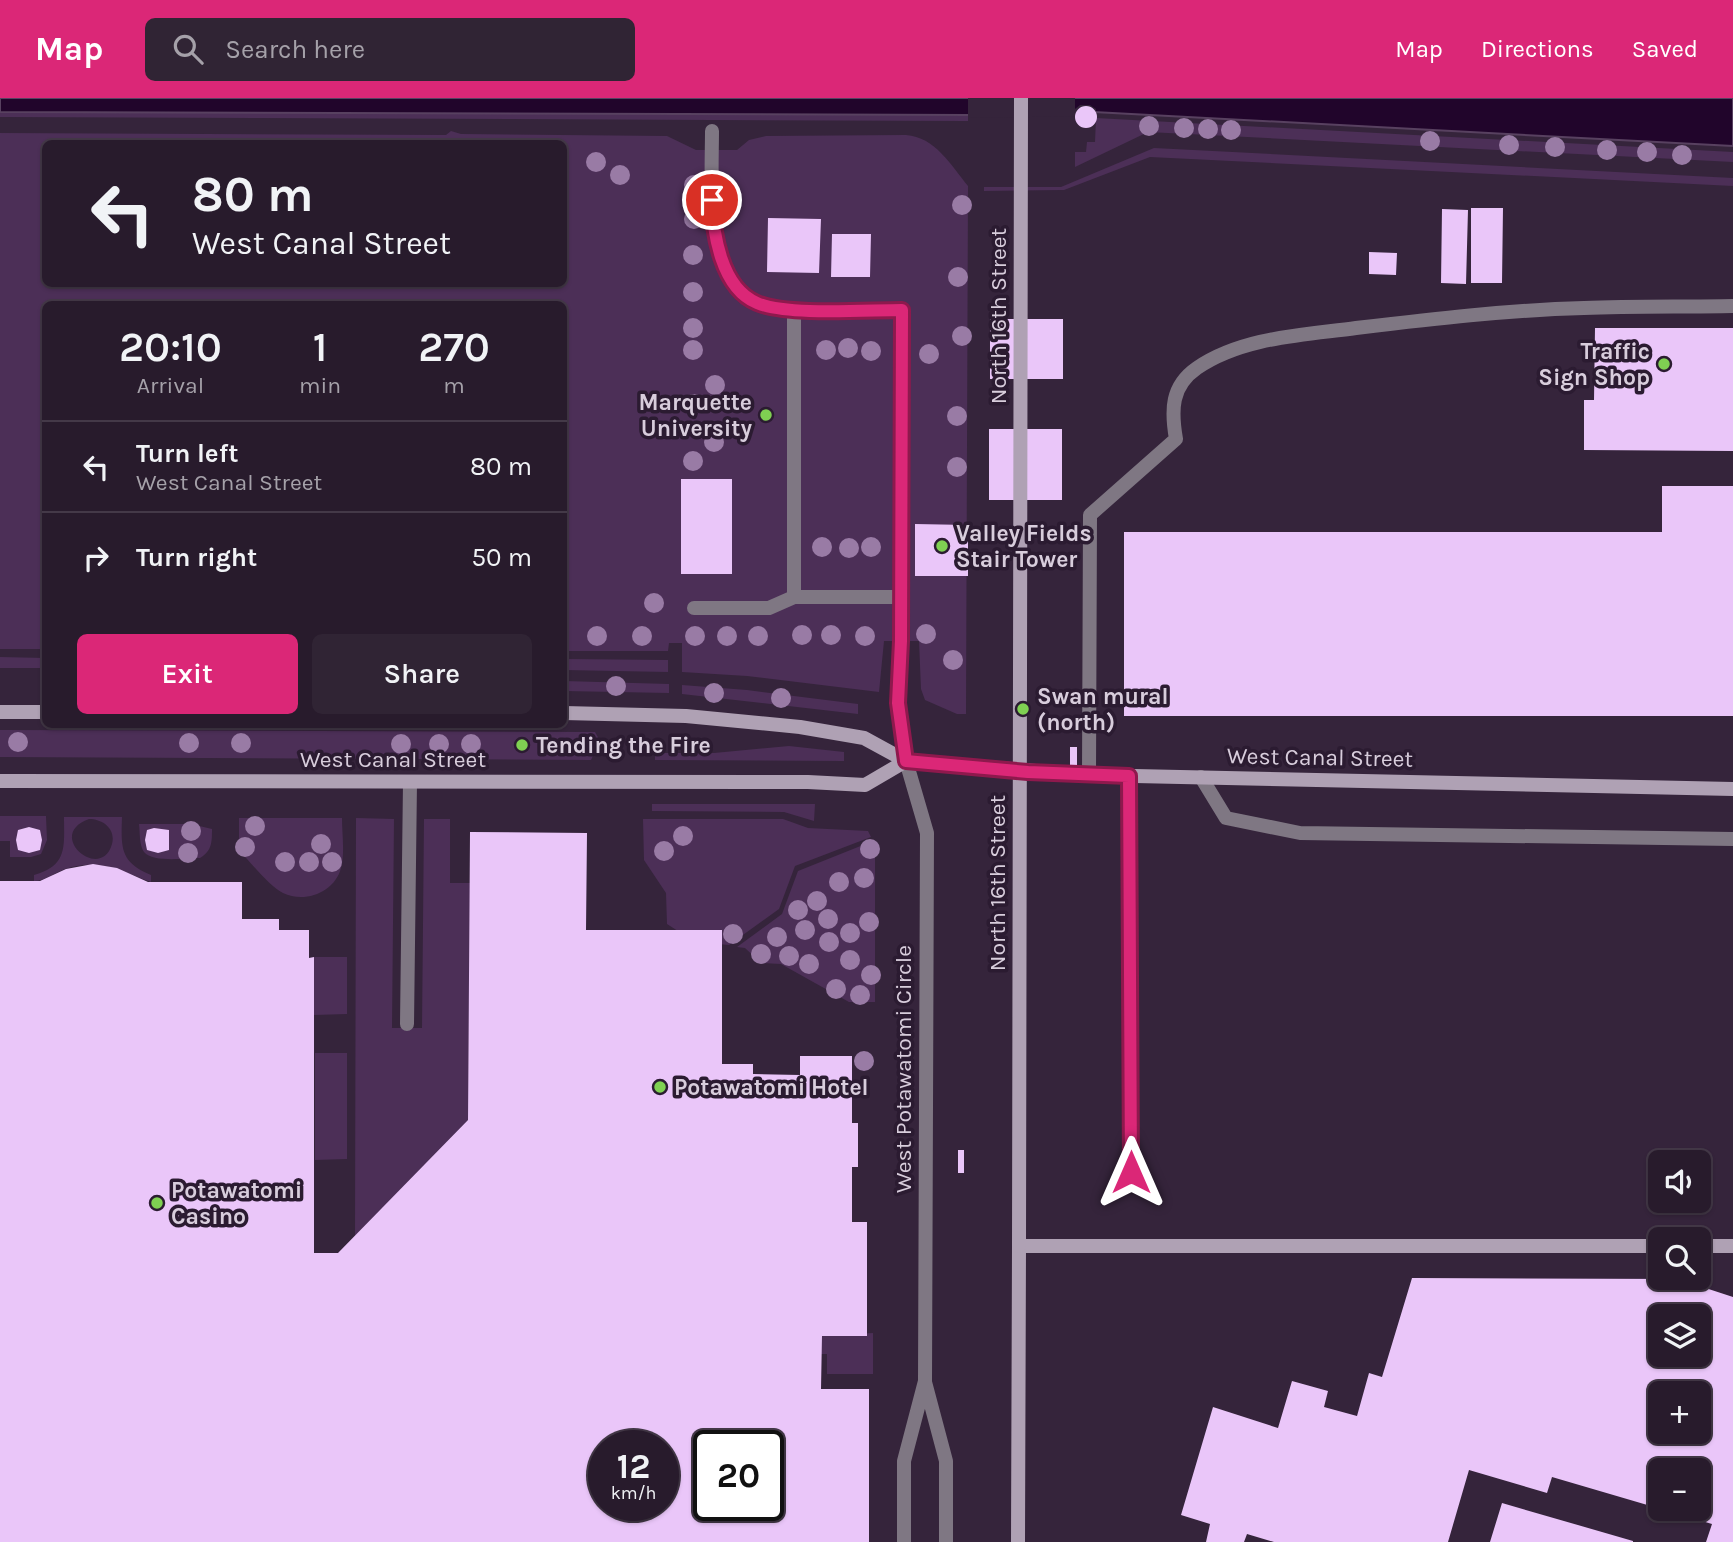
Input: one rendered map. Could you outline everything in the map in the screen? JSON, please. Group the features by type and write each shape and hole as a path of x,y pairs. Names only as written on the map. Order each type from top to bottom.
{"street":[{"name":"North 16th Street","path":"1018,1542 1021,98"},
{"path":"712,131 712,224 729,274 740,291 757,303 794,310 794,597"},
{"path":"1089,775 1090,515 1176,439 1172,411 1176,393 1196,368 1235,350 1282,338 1437,318 1582,308 1733,306"},
{"name":"West Potawatomi Circle","path":"794,310 902,310 901,664 898,703 906,761 927,834 925,1381 904,1461 904,1542"},
{"path":"694,608 769,608 794,597 901,597"},
{"path":"0,712 42,712"},
{"name":"West Canal Street","path":"567,713 673,716 800,727 864,738 906,761 1089,775 1733,789"},
{"name":"West Canal Street","path":"0,781 865,785 906,761"},
{"path":"1129,776 1131,1172"},
{"path":"1201,777 1226,818 1300,833 1733,839"},
{"path":"407,1024 410,782"},
{"path":"1018,1246 1648,1246"},
{"path":"1711,1246 1733,1246"},
{"name":"West Potawatomi Circle","path":"925,1381 946,1461 946,1542"}],"shaded area":[{"path":"0,98 1733,98 1733,146 1075,111 968,115 0,112"},
{"path":"0,112 968,115 968,121 0,117"},
{"path":"1096,118 1733,152 1733,162 1148,132 1075,167 1075,152 1086,152 1087,142 1095,142"},
{"name":"Marquette University","path":"451,131 461,134 667,136 696,150 737,150 749,140 766,136 906,135 926,141 949,161 968,186 966,714 957,714 925,700 921,689 919,641 884,641 879,692 747,676 682,672 682,643 669,643 668,651 567,651 567,301 42,301 42,649 0,649 0,133 446,135"},
{"path":"1154,148 1733,178 1733,186 1150,157 1064,190 984,191 984,187 1061,187"},
{"path":"0,657 42,658 42,668 0,668"},
{"path":"567,659 668,660 668,672 567,670"},
{"path":"567,681 669,684 669,693 567,691"},
{"path":"682,685 858,704 858,714 682,694"},
{"path":"0,730 595,732 600,741 591,760 0,757"},
{"path":"789,746 844,752 844,761 655,760 655,753 714,753"},
{"path":"652,804 815,804 814,821 784,812 652,811"},
{"path":"0,816 46,816 47,840 41,854 10,857 10,841 0,841"},
{"path":"64,817 122,817 124,853 133,865 151,875 151,882 100,865 65,869 34,881 34,875 53,866 62,853","holes":["94,819 110,829 113,839 106,855 97,859 79,852 72,835 77,826"]},
{"path":"239,818 342,818 343,856 338,876 318,894 300,897 283,893 266,880 239,851"},
{"path":"356,818 394,819 392,1028 422,1028 424,819 450,819 450,883 470,883 468,1120 355,1236"},
{"path":"643,819 783,819 808,828 868,831 871,837 795,866 779,909 729,945 695,942 667,924 666,893 644,860"},
{"path":"139,824 191,824 212,829 210,846 200,858 155,858 142,849"},
{"path":"873,841 875,1002 849,1002 781,964 761,963 745,948 737,947 782,914 798,871"},
{"path":"314,957 347,957 347,1014 314,1015"},
{"path":"315,1053 347,1053 347,1159 315,1160"},
{"path":"873,1333 873,1374 827,1374 827,1354 821,1354 822,1336"}],"pier":[{"path":"968,98 1075,98 1075,109 1080,105 1090,105 1096,109 1096,116 968,118"}],"building":[{"path":"1086,106 1094,109 1097,117 1094,125 1086,128 1078,125 1075,117 1078,109"},
{"path":"1471,208 1503,208 1502,283 1471,283"},
{"path":"1442,209 1468,210 1466,284 1441,283"},
{"path":"768,218 821,219 819,273 767,272"},
{"path":"832,234 871,234 870,277 831,277"},
{"path":"1369,252 1397,253 1396,275 1369,274"},
{"path":"990,319 1063,319 1063,379 990,379"},
{"name":"Traffic Sign Shop","path":"1595,328 1733,328 1733,451 1584,450 1584,400 1594,400"},
{"path":"989,429 1062,429 1062,500 989,500"},
{"path":"681,479 732,479 732,574 681,574"},
{"path":"1662,486 1733,486 1733,716 1124,716 1124,532 1662,532"},
{"name":"Valley Fields Stair Tower","path":"915,524 968,525 968,576 915,576"},
{"path":"1070,747 1077,747 1077,770 1070,770"},
{"path":"29,827 40,830 42,840 40,850 29,853 18,850 16,840 18,830"},
{"path":"147,830 169,830 169,850 158,853 147,850"},
{"name":"Potawatomi Casino","path":"470,832 587,833 586,930 722,930 722,1064 753,1064 753,1074 800,1075 800,1056 852,1056 852,1123 858,1123 858,1167 852,1167 852,1222 867,1222 867,1336 822,1336 821,1389 869,1389 869,1542 0,1542 0,881 40,881 66,869 93,864 117,868 148,882 242,882 242,919 279,919 279,930 309,930 309,958 314,957 314,1253 338,1253 468,1120"},
{"path":"958,1150 964,1150 964,1173 958,1173"},
{"path":"1412,1278 1648,1279 1648,1290 1711,1290 1733,1297 1733,1542 1706,1542 1712,1524 1702,1521 1711,1521 1711,1458 1648,1458 1648,1505 1552,1477 1547,1493 1469,1470 1448,1542 1274,1542 1247,1534 1244,1542 1206,1542 1210,1524 1181,1515 1213,1407 1278,1428 1292,1381 1328,1391 1324,1407 1357,1416 1369,1373 1382,1377"},
{"path":"1502,1503 1633,1541 1633,1542 1490,1542"}],"place":[{"name":"Traffic Sign Shop","path":"1664,364"},
{"name":"Marquette University","path":"766,415"},
{"name":"Valley Fields Stair Tower","path":"942,546"},
{"name":"Swan mural (north)","path":"1023,709"},
{"name":"Tending the Fire","path":"522,745"},
{"name":"Potawatomi Hotel","path":"660,1087"},
{"name":"Potawatomi Casino","path":"157,1203"}],"route":[{"path":"712,200 712,224 729,274 740,291 757,303 794,310 902,310 901,664 898,703 906,761 1028,772 1129,776 1131,1172"}]}
